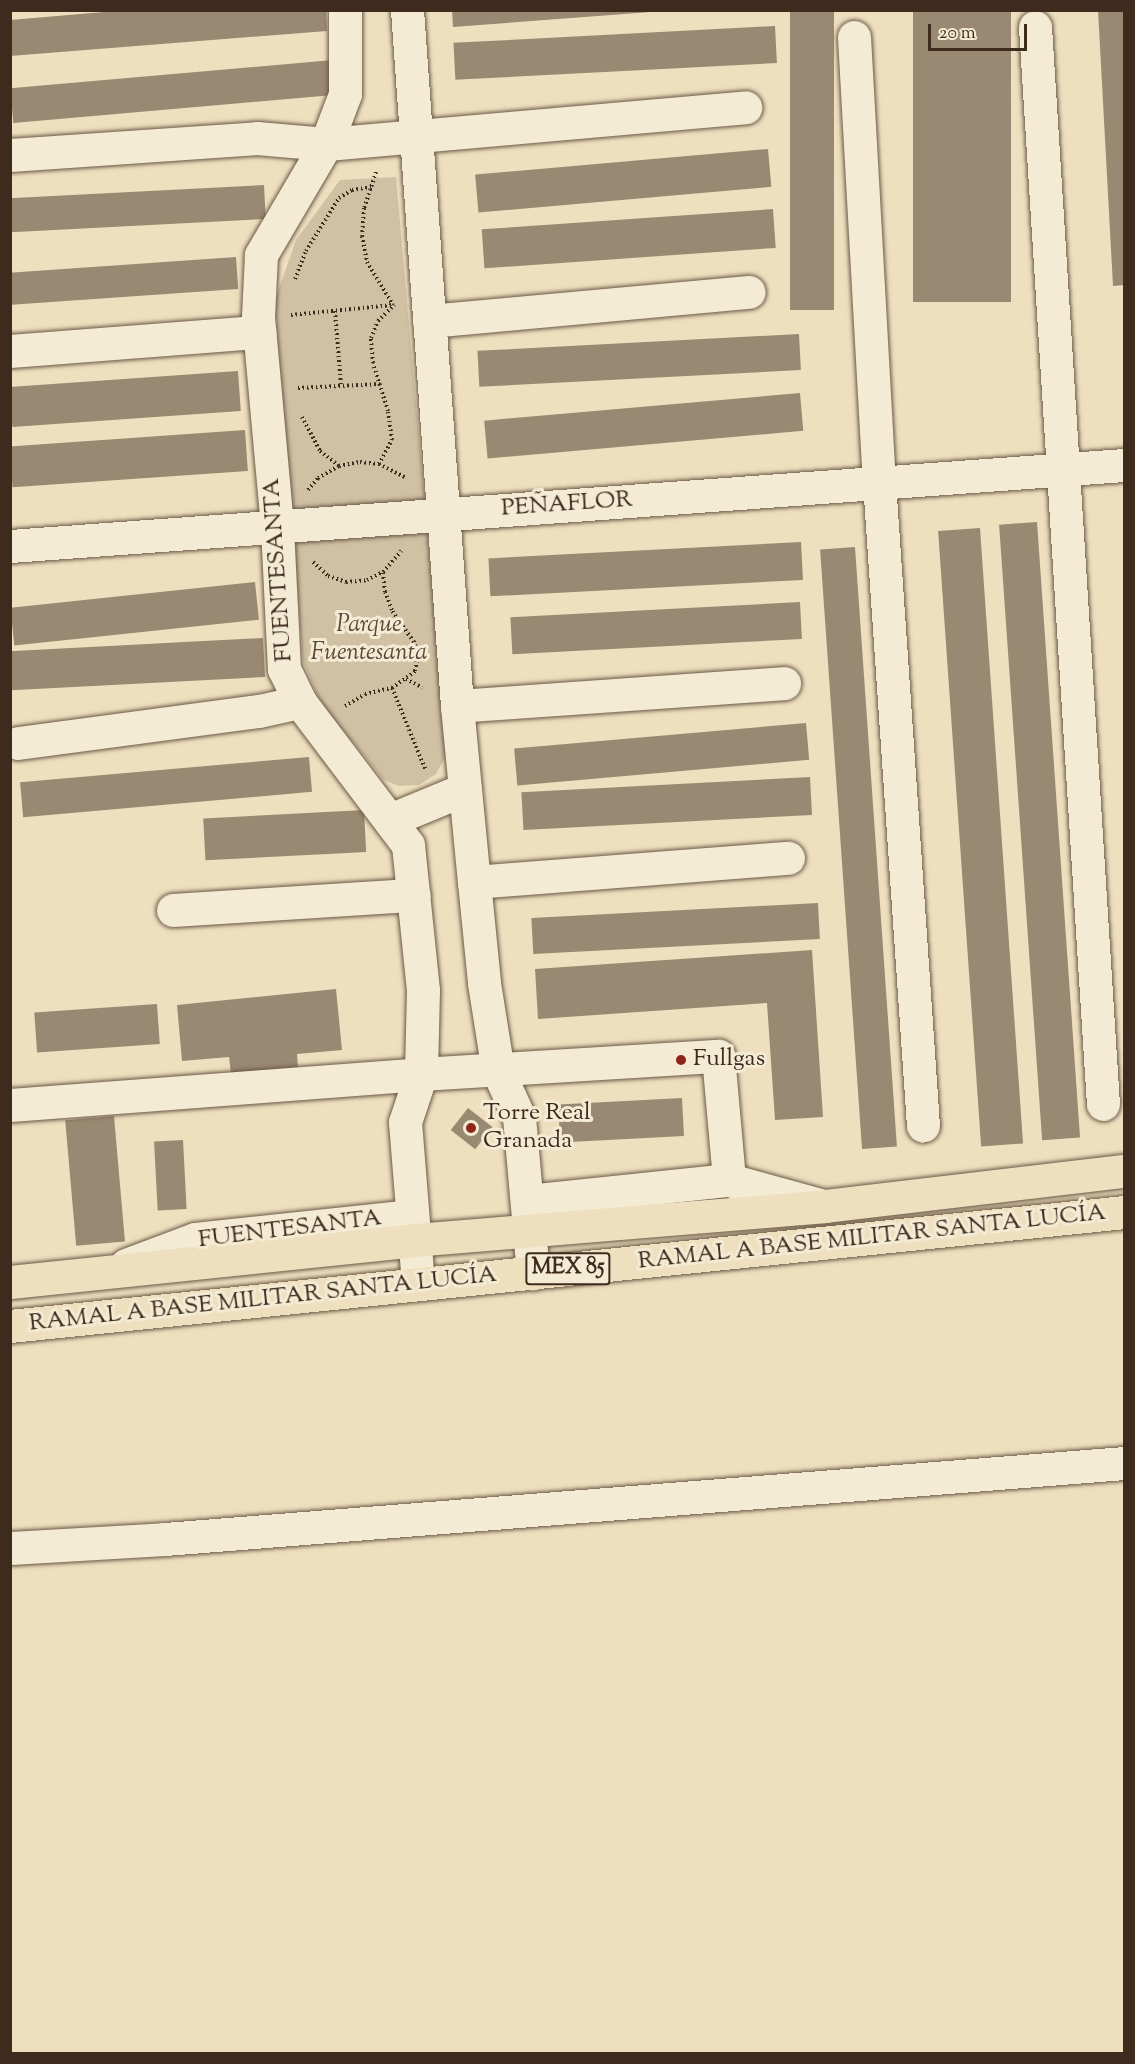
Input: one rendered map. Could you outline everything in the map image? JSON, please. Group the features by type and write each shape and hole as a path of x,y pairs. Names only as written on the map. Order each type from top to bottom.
{"main road":[{"name":"RAMAL A BASE MILITAR SANTA LUCÍA","path":"10,1282 103,1274 413,1228 529,1216 825,1206 1125,1171"},
{"name":"RAMAL A BASE MILITAR SANTA LUCÍA","path":"10,1326 1125,1212"}],"street":[{"name":"FUENTESANTA","path":"345,10 345,93 326,144 261,255 259,332 277,527 284,669 300,702 408,845 423,990 421,1074 405,1122 418,1283"},
{"path":"407,10 402,136 429,313 457,706 451,795 474,882 484,983 498,1071 519,1117 533,1273"},
{"path":"1035,27 1065,470 1103,1104"},
{"path":"854,37 879,482 923,1125"},
{"path":"10,155 257,138 326,144 745,107"},
{"path":"429,313 749,292"},
{"path":"10,351 259,332"},
{"name":"PEÑAFLOR","path":"10,546 1125,465"},
{"path":"457,706 784,683"},
{"path":"18,743 259,711 300,702"},
{"path":"390,820 451,795"},
{"path":"474,882 788,858"},
{"path":"173,910 414,895"},
{"path":"10,1105 421,1074 717,1056 729,1180"},
{"path":"529,1216 729,1180 825,1206"},
{"path":"10,1548 165,1539 1125,1463"}],"path":[{"path":"394,305 367,262 362,236 364,208 372,187 402,136"},
{"path":"294,282 306,252 339,198 352,190 372,187"},
{"path":"379,464 392,440 373,363 371,338 378,321 394,305"},
{"path":"291,315 394,305 429,313"},
{"path":"290,308 291,323"},
{"path":"335,311 341,386"},
{"path":"298,388 380,384"},
{"path":"322,729 350,701 365,694 392,688 415,670 418,656 414,642 392,610 385,592 383,572"},
{"path":"392,688 451,795"}],"green space":[{"name":"Parque Fuentesanta","path":"396,177 447,754 436,774 419,785 399,786 384,780 321,703 303,662 275,300 296,240 340,180"}],"building":[{"path":"127,10 326,10 327,31 10,56 10,20"},
{"path":"452,10 651,10 651,12 453,27"},
{"path":"790,10 834,10 834,310 790,310"},
{"path":"913,10 1011,10 1011,302 913,302"},
{"path":"1098,10 1124,10 1124,285 1113,286"},
{"path":"775,26 777,63 455,80 453,43"},
{"path":"333,60 336,95 13,123 10,88"},
{"path":"768,149 771,187 478,212 475,175"},
{"path":"264,185 266,219 11,232 10,198"},
{"path":"773,209 776,248 484,268 482,229"},
{"path":"236,257 238,289 12,305 10,273"},
{"path":"799,334 801,370 479,387 477,351"},
{"path":"238,371 241,411 12,427 10,387"},
{"path":"800,393 803,431 488,458 484,421"},
{"path":"245,430 248,471 12,487 10,446"},
{"path":"1037,522 1080,1137 1042,1140 999,525"},
{"path":"980,528 1023,1143 981,1146 938,531"},
{"path":"801,542 803,580 490,596 488,558"},
{"path":"855,547 897,1147 862,1149 820,549"},
{"path":"255,582 259,620 14,646 10,608"},
{"path":"800,602 802,639 512,654 510,617"},
{"path":"263,638 265,677 11,690 10,651"},
{"path":"806,723 809,760 517,785 514,749"},
{"path":"309,757 312,792 23,817 20,782"},
{"path":"810,777 812,815 523,830 521,792"},
{"path":"364,810 366,852 205,860 203,818"},
{"path":"818,903 820,939 533,954 531,918"},
{"path":"812,950 823,1117 775,1120 767,1003 538,1019 535,969"},
{"path":"336,989 342,1050 297,1054 298,1067 231,1074 229,1057 182,1061 177,1005"},
{"path":"157,1004 160,1044 37,1052 34,1013"},
{"path":"682,1098 684,1136 560,1142 558,1104"},
{"name":"Torre Real Granada","path":"468,1108 492,1127 475,1149 451,1130"},
{"path":"114,1116 125,1242 76,1246 65,1120"},
{"path":"183,1140 187,1209 158,1210 154,1142"}],"place":[{"name":"Fullgas","path":"681,1060"},
{"name":"Torre Real Granada","path":"471,1128"}]}
